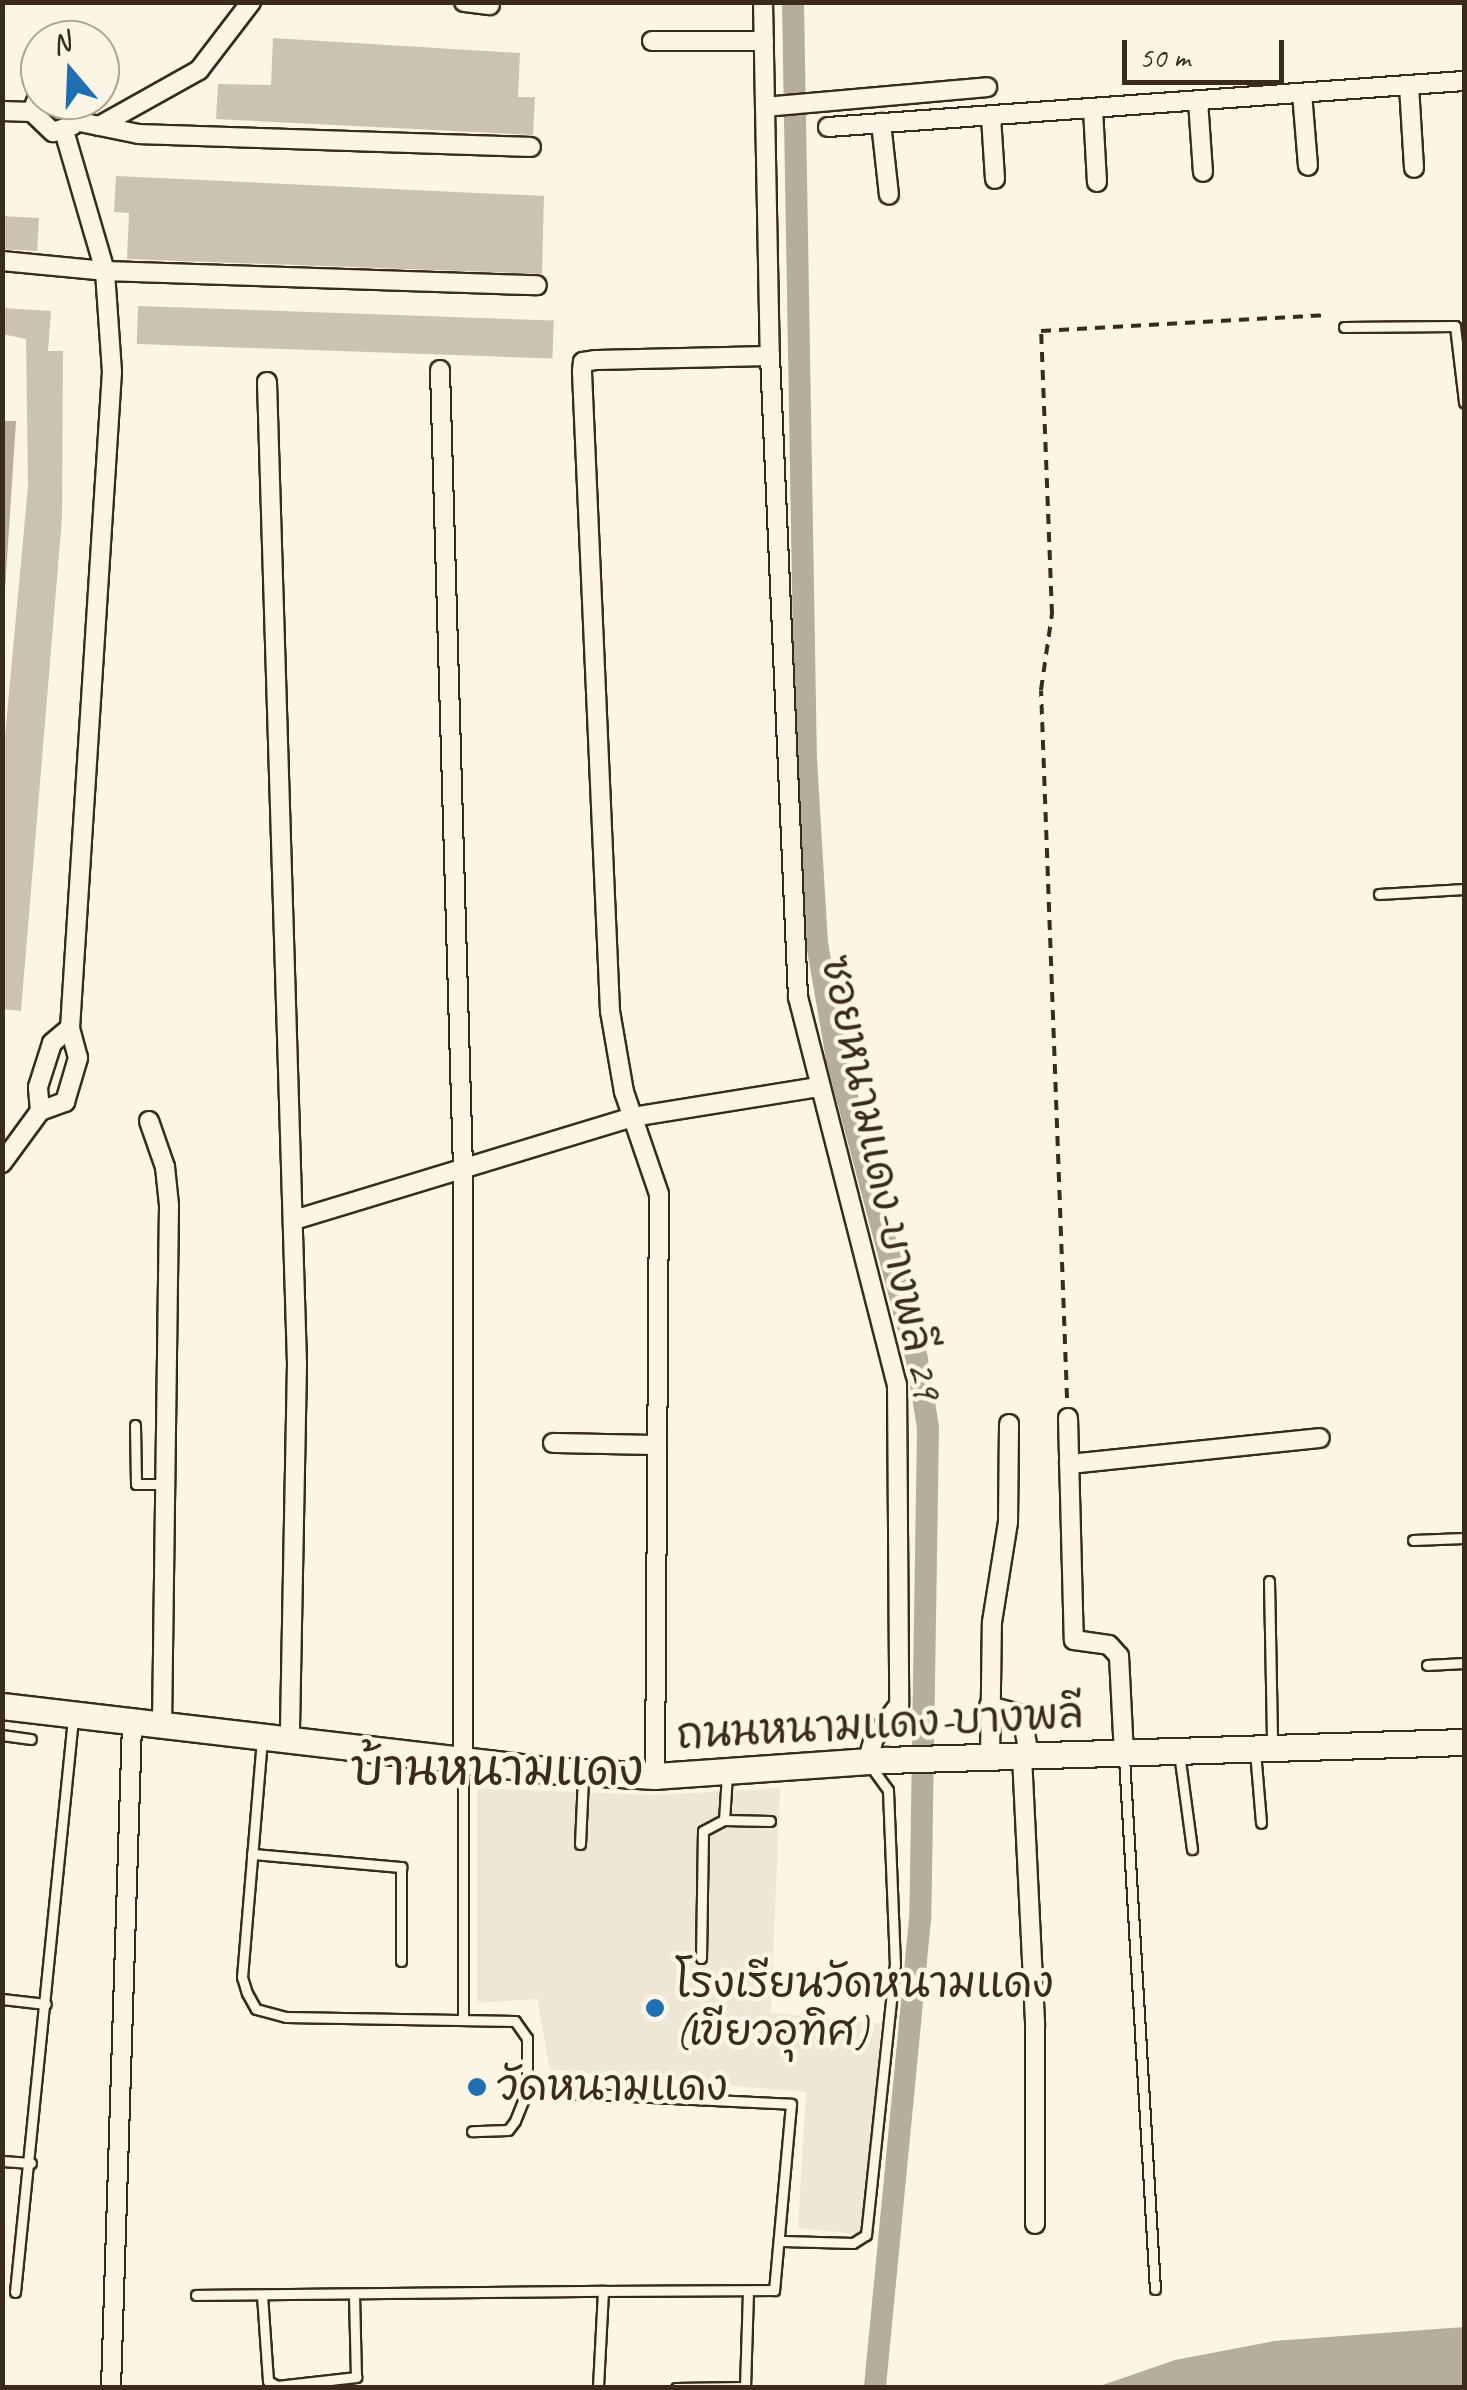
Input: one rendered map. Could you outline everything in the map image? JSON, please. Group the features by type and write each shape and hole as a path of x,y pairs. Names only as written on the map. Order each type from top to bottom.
{"main road":[{"name":"ถนนหนามแดง-บางพลี","path":"2,1706 462,1760 655,1776 876,1761 1464,1742"}],"street":[{"path":"99,126 199,70 251,2"},
{"path":"464,2 490,4"},
{"name":"ซอยหนามแดง-บางพลี 29","path":"763,2 770,356 792,932 798,998 898,1384 899,1705 874,1738 876,1761"},
{"path":"652,41 764,41"},
{"path":"828,126 1464,82"},
{"path":"1410,86 1414,168"},
{"path":"765,106 988,88"},
{"path":"1302,94 1308,166"},
{"path":"1198,101 1203,172"},
{"path":"1093,109 1098,182"},
{"path":"990,117 995,179"},
{"path":"38,120 44,129 99,126 139,134 531,147"},
{"path":"2,1164 40,1111 65,1102 78,1058 70,1028 112,372 105,271 69,126 71,120"},
{"path":"881,123 889,195"},
{"path":"2,261 105,271 537,285"},
{"path":"655,1776 659,1194 633,1118 610,1011 582,371 584,362 595,360 770,356"},
{"path":"440,370 464,1168 462,1760"},
{"path":"267,382 294,1220 290,1740"},
{"path":"40,1111 38,1087 52,1043 70,1028"},
{"path":"294,1220 633,1118 819,1087"},
{"path":"149,1120 165,1167 169,1206 162,1725"},
{"path":"1068,1418 1074,1640 1110,1646 1119,1656 1124,1754"},
{"path":"990,1759 994,1606 1008,1522 1009,1424"},
{"path":"1069,1464 1320,1438"},
{"path":"554,1443 657,1444"},
{"path":"989,1706 1022,1715 1026,1756 1035,2026 1034,2224"},
{"path":"111,2388 132,1722"}],"lane":[{"path":"1344,327 1455,326 1464,402"},
{"path":"1379,894 1464,889"},
{"path":"135,1424 136,1484 166,1484"},
{"path":"1414,1540 1464,1538"},
{"path":"1261,1823 1269,1581"},
{"path":"1427,1665 1464,1663"},
{"path":"14,2292 31,2162 73,1715"},
{"path":"2,1736 31,1739"},
{"path":"262,1737 242,1976 256,2008 286,2017 463,2016 515,2021 526,2038 526,2091 508,2130 472,2132"},
{"path":"1179,1753 1192,1849"},
{"path":"1124,1754 1155,2289"},
{"path":"462,1760 463,2016"},
{"path":"783,2241 853,2243 866,2235 895,1965 888,1790 876,1761"},
{"path":"580,1844 584,1772"},
{"path":"724,1820 727,1772"},
{"path":"701,1958 703,1831 724,1820 770,1821"},
{"path":"252,1854 401,1867 400,1961"},
{"path":"2,2000 46,2004"},
{"path":"196,2295 603,2290 748,2294 774,2290 783,2241 791,2104 526,2091"},
{"path":"2,2161 31,2162"},
{"path":"598,2388 603,2290"},
{"path":"676,2388 746,2387 748,2294"},
{"path":"262,2295 268,2381 277,2386 356,2377 354,2295"}],"path":[{"path":"1068,1418 1041,690 1052,614 1041,332 1328,315"}],"shaded area":[{"path":"2,421 16,421 3,621"},
{"name":"โรงเรียนวัดหนามแดง (เขียวอุทิศ)","path":"477,1788 654,1795 780,1788 771,2013 881,2023 866,2235 798,2228 806,2092 550,2070 537,1999 477,2003"},
{"path":"1464,2327 1464,2387 1097,2387 1175,2360 1274,2341"}],"building":[{"path":"273,38 520,53 518,97 535,97 533,135 216,119 218,84 271,85"},
{"path":"116,176 544,196 542,274 127,259 129,213 114,212"},
{"path":"2,216 39,218 37,251 2,249"},
{"path":"138,306 554,321 552,358 137,344"},
{"path":"2,308 51,311 48,351 63,351 62,518 21,1011 2,1009 2,769 28,486 26,339 2,334"}],"waterway":[{"path":"793,2 806,759 817,943 837,1059 917,1359 928,1428 920,1919 875,2388"}],"place":[{"name":"โรงเรียนวัดหนามแดง (เขียวอุทิศ)","path":"655,2008"},
{"name":"วัดหนามแดง","path":"477,2087"}],"district":[{"name":"บ้านหนามแดง","path":"497,1769"}]}
